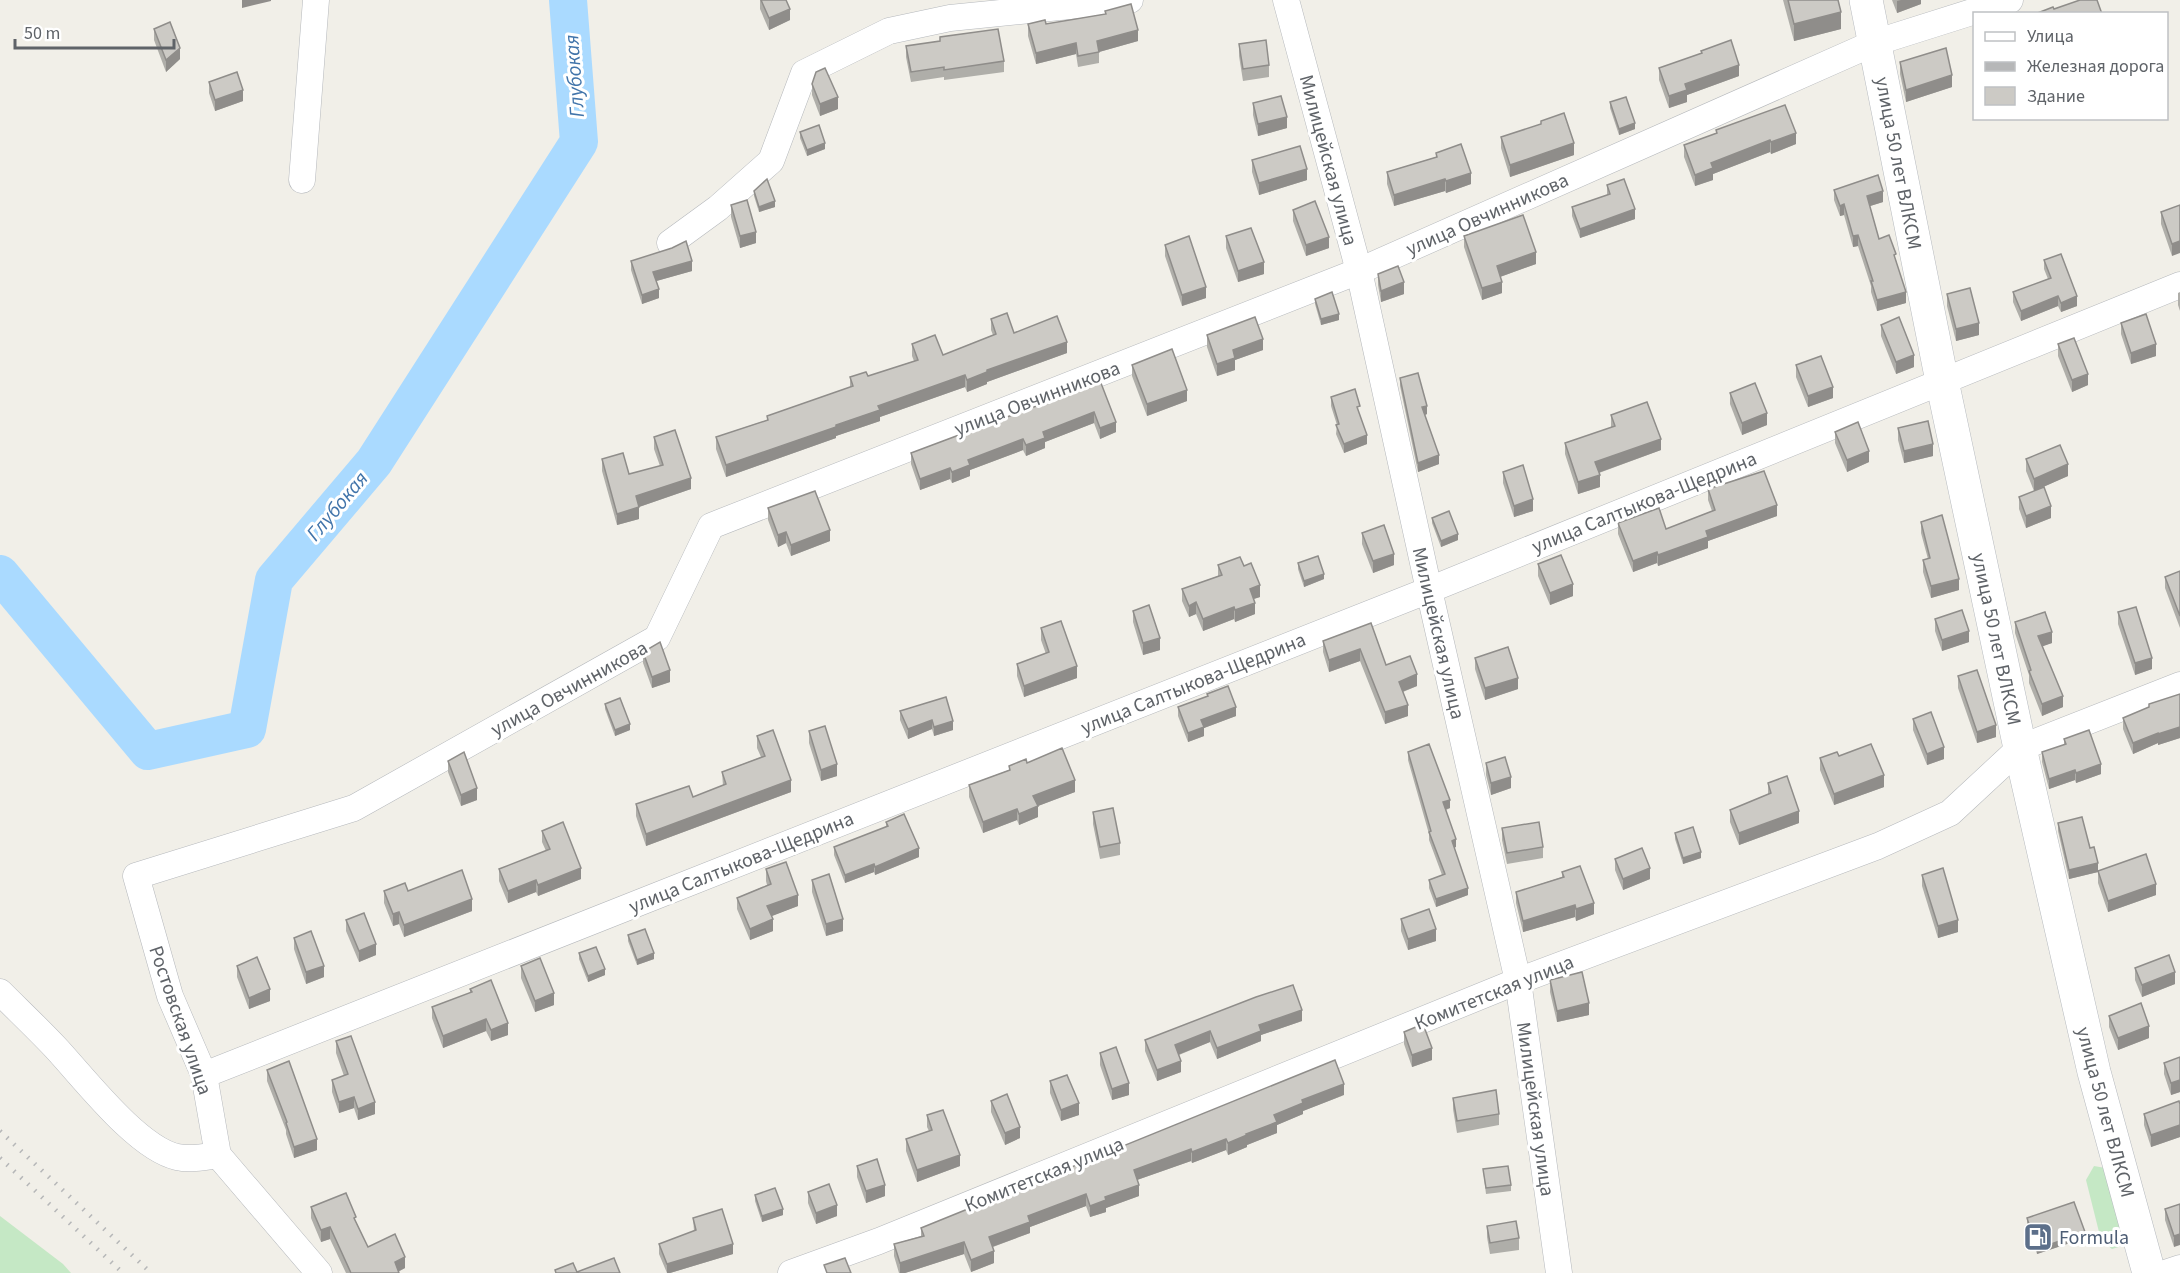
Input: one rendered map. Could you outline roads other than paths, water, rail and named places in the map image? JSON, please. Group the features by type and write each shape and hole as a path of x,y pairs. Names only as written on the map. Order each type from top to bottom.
{"main road":[{"name":"улица 50 лет ВЛКСМ","path":"1866,0 1942,381 2020,748 2094,1072 2149,1273"}],"street":[{"path":"302,180 316,0"},
{"path":"670,243 718,208 771,160 804,73 889,31 950,18 1130,0"},
{"name":"Милицейская улица","path":"1286,0 1359,271 1518,981 1559,1273"},
{"name":"улица Овчинникова","path":"136,876 354,808 657,638 711,526 1359,271 1874,43 2010,0"},
{"name":"улица Салтыкова-Щедрина","path":"204,1075 1429,590 2180,285"},
{"name":"Комитетская улица","path":"791,1273 901,1232 1518,981 1867,850 1950,813 2020,748 2180,685"},
{"name":"Ростовская улица","path":"136,876 170,996 204,1075 218,1155"},
{"path":"0,992 53,1044 130,1127 162,1152 178,1158 218,1155 319,1273"},
{"path":"2165,1273 2180,1268"}],"waterway":[{"name":"Глубокая","path":"0,574 148,751 247,729 274,580 374,462 579,142 568,0"}],"railway":[{"path":"0,1131 151,1273"},
{"path":"0,1158 123,1273"}],"place":[{"name":"Formula","path":"2038,1237"}]}
